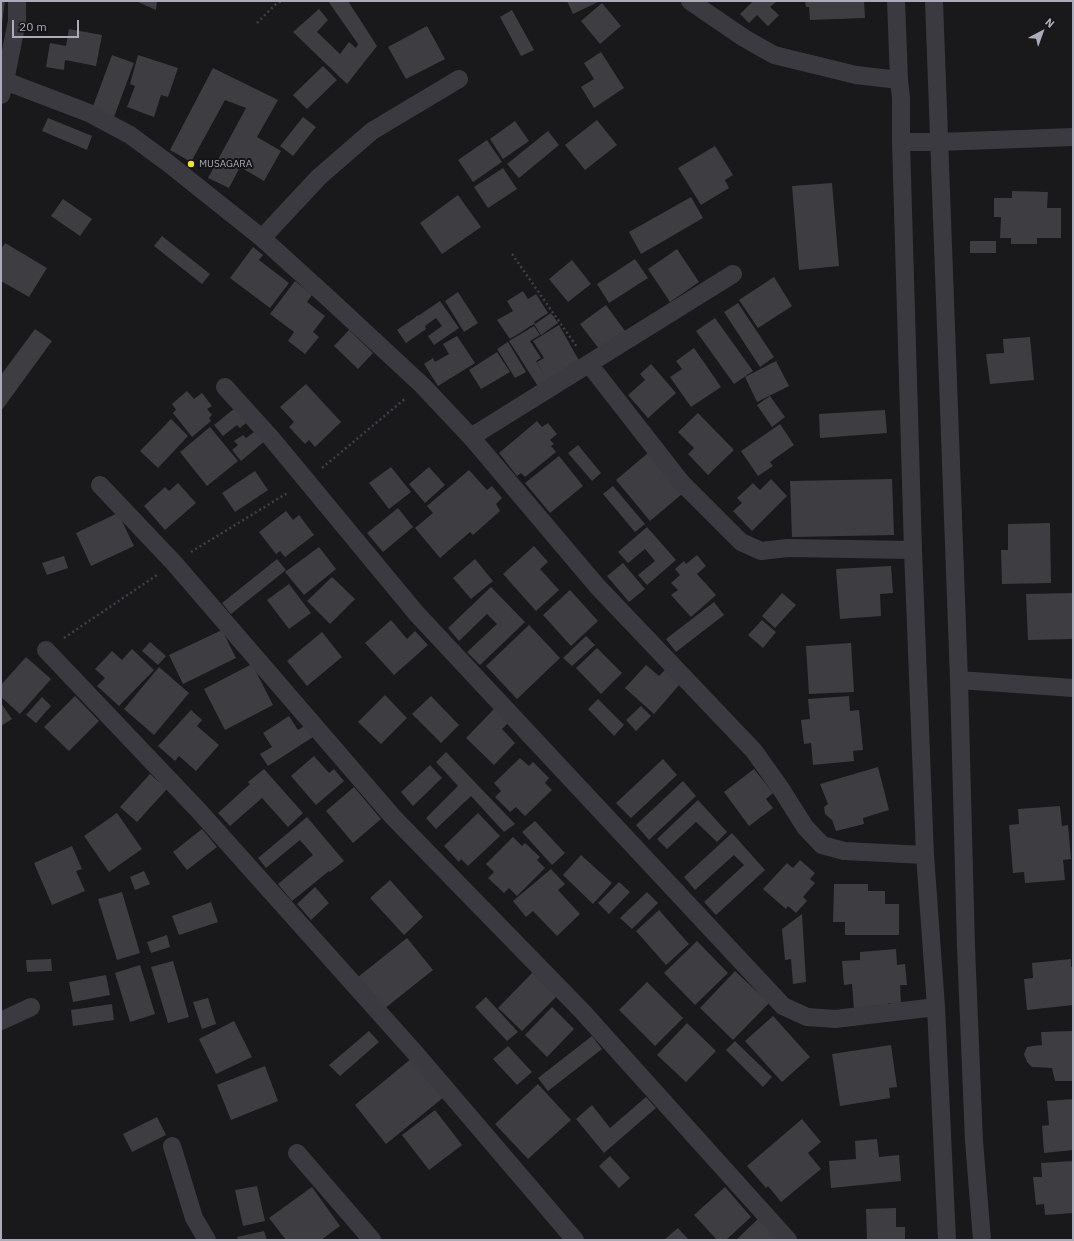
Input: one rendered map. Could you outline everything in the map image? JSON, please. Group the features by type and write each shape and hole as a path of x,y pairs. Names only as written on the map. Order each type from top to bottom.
{"street":[{"path":"17,1 17,21 3,88 89,113 130,135 168,163 262,238 422,385 471,437 597,586 754,751 781,789 805,827 822,845 844,851 925,855"},
{"path":"690,1 744,38 774,55 856,75 899,80"},
{"path":"896,1 901,98 913,550 925,855 936,1007 947,1240"},
{"path":"934,1 959,680 966,963 974,1141 982,1240"},
{"path":"262,238 319,177 372,131 460,80"},
{"path":"901,142 1073,137"},
{"path":"471,437 733,274"},
{"path":"589,364 681,482 741,542 761,551 788,548 913,550"},
{"path":"225,387 272,439 416,613 783,1006 807,1016 835,1019 936,1007"},
{"path":"100,485 174,563 393,817 582,1011 788,1240"},
{"path":"46,650 210,823 417,1055 576,1240"},
{"path":"959,680 1073,688"},
{"path":"1,1021 31,1007"},
{"path":"172,1146 194,1218 207,1240"},
{"path":"297,1153 372,1240"}],"path":[{"path":"257,23 276,4 282,1"},
{"path":"512,254 589,364"},
{"path":"46,650 174,563 307,481 422,385"}],"building":[{"path":"1,1 5,1 2,24 1,24"},
{"path":"157,1 156,10 138,2"},
{"path":"328,1 348,1 377,46 347,84 293,32 319,9 328,20 317,32 340,54 349,42 356,48 358,44"},
{"path":"567,1 600,1 573,14"},
{"path":"753,1 775,1 776,2 770,7 779,15 768,26 757,15 749,23 740,14"},
{"path":"805,1 864,1 865,18 810,20 809,7 806,7"},
{"path":"602,3 621,26 600,44 581,21"},
{"path":"512,10 534,50 521,56 500,17"},
{"path":"427,26 445,59 406,79 388,47"},
{"path":"69,29 102,35 96,66 65,60 64,70 46,67 50,43 66,46"},
{"path":"601,52 624,88 594,108 581,87 594,79 584,63"},
{"path":"112,55 134,63 114,117 92,109"},
{"path":"138,55 178,68 168,97 161,95 154,117 127,107 135,86 130,84"},
{"path":"323,66 337,80 307,109 293,95"},
{"path":"213,68 278,100 257,137 281,151 264,181 240,167 229,188 208,178 246,108 225,100 191,162 170,150"},
{"path":"303,117 316,127 293,156 280,146"},
{"path":"48,118 92,136 87,150 42,131"},
{"path":"597,120 617,145 585,170 565,145"},
{"path":"515,121 529,141 503,159 490,139"},
{"path":"548,131 559,145 519,178 507,164"},
{"path":"487,140 502,162 473,182 458,160"},
{"path":"715,146 733,175 725,180 729,188 701,205 678,168"},
{"path":"503,168 517,189 488,208 474,187"},
{"path":"832,183 839,266 799,270 792,186"},
{"path":"1012,191 1048,192 1047,208 1061,208 1061,238 1037,238 1037,244 1011,244 1011,238 1000,238 1001,217 994,217 994,198 1012,198"},
{"path":"458,195 481,227 442,254 420,223"},
{"path":"691,197 703,218 641,254 629,232"},
{"path":"63,199 92,219 80,236 51,216"},
{"path":"162,236 210,274 202,284 154,246"},
{"path":"970,241 996,241 996,253 970,253"},
{"path":"5,243 47,268 29,297 1,281 1,249"},
{"path":"253,247 263,255 259,260 289,283 270,308 230,278"},
{"path":"677,249 699,282 670,302 648,269"},
{"path":"635,259 648,278 609,303 597,284"},
{"path":"572,260 591,284 568,302 549,279"},
{"path":"774,277 792,306 758,328 739,300"},
{"path":"295,281 312,295 307,302 325,316 313,332 319,337 305,354 288,341 294,332 270,314"},
{"path":"523,291 528,299 536,294 548,313 534,322 535,324 551,313 558,323 541,335 534,324 510,339 497,320 513,311 507,301"},
{"path":"458,292 478,323 464,332 445,301"},
{"path":"440,301 459,328 434,345 428,336 442,326 436,318 425,326 426,329 406,343 397,330 417,315 418,316"},
{"path":"738,303 774,357 760,367 724,312"},
{"path":"606,305 628,335 603,354 580,324"},
{"path":"715,318 753,371 734,384 696,331"},
{"path":"559,325 581,364 541,391 509,341 534,326 540,335 530,341 541,358 536,361 546,378 537,362 544,358 533,341"},
{"path":"35,329 52,341 1,411 1,375"},
{"path":"349,330 373,353 358,369 334,346"},
{"path":"457,336 475,363 438,386 424,364 433,358 435,362 449,354 443,344"},
{"path":"1030,337 1034,380 990,384 986,354 1004,353 1003,339"},
{"path":"508,342 526,372 515,378 497,349"},
{"path":"694,348 721,387 691,407 670,377 682,369 676,361"},
{"path":"497,352 510,372 481,389 469,370"},
{"path":"776,361 789,386 757,402 745,377"},
{"path":"651,364 676,393 648,418 628,395 645,380 640,374"},
{"path":"306,384 341,422 315,447 309,440 305,444 289,427 294,422 280,407"},
{"path":"187,391 194,399 202,393 212,406 207,409 212,415 209,418 211,421 192,437 173,413 176,410 172,404"},
{"path":"770,396 785,417 772,427 757,405"},
{"path":"240,404 252,418 240,428 237,425 223,436 214,425"},
{"path":"885,410 887,433 820,438 819,414"},
{"path":"698,413 734,450 708,475 688,454 694,448 678,432"},
{"path":"171,419 188,436 158,468 140,451"},
{"path":"537,421 542,427 548,423 557,434 550,440 554,444 551,446 556,452 525,477 521,473 517,476 499,453"},
{"path":"780,424 794,445 770,462 773,466 758,476 741,451"},
{"path":"210,427 238,461 207,486 180,452"},
{"path":"257,430 266,440 241,461 232,450 238,445 234,441 243,435 246,438"},
{"path":"578,445 601,473 592,481 568,453"},
{"path":"648,453 682,494 650,521 616,480"},
{"path":"559,456 583,486 550,513 525,483"},
{"path":"391,467 411,492 389,509 369,483"},
{"path":"429,467 445,485 425,503 409,484"},
{"path":"469,470 487,490 492,486 502,498 496,504 500,511 473,535 470,532 440,558 415,528 433,513 427,506"},
{"path":"255,471 268,490 235,512 222,493"},
{"path":"771,479 787,496 752,531 733,511 742,503 737,498 753,483 760,490"},
{"path":"892,479 894,535 792,537 790,481"},
{"path":"178,483 196,503 165,530 144,506 165,487 169,491"},
{"path":"613,486 645,524 635,532 603,494"},
{"path":"398,508 413,527 383,552 367,533"},
{"path":"286,511 293,520 299,515 314,535 285,557 280,551 276,554 259,532"},
{"path":"118,513 134,546 91,566 76,533"},
{"path":"1050,523 1051,583 1002,584 1001,550 1008,550 1008,524"},
{"path":"647,527 676,560 647,585 638,575 655,561 645,549 628,563 618,552"},
{"path":"534,546 548,562 540,569 559,590 536,611 503,574"},
{"path":"319,547 336,569 304,595 285,572"},
{"path":"697,555 706,566 697,574 716,595 691,617 671,595 678,590 671,583 680,575 675,569 684,561 686,564"},
{"path":"64,556 68,568 47,575 42,563"},
{"path":"277,559 286,570 231,614 222,603"},
{"path":"475,559 493,581 471,599 453,578"},
{"path":"623,563 645,589 629,602 607,576"},
{"path":"891,566 893,593 880,594 881,616 840,619 836,569"},
{"path":"332,577 355,599 330,624 307,601"},
{"path":"289,584 311,613 289,629 267,600"},
{"path":"491,587 525,622 480,665 467,652 497,624 487,614 459,641 448,628"},
{"path":"570,590 598,621 571,646 543,615"},
{"path":"782,593 796,605 775,628 762,616"},
{"path":"1073,593 1073,639 1028,640 1026,594"},
{"path":"714,602 724,615 676,652 666,639"},
{"path":"391,620 407,639 415,631 428,645 394,675 365,643"},
{"path":"762,620 776,632 763,648 748,635"},
{"path":"529,625 560,658 517,699 486,666"},
{"path":"222,630 236,658 183,684 169,655"},
{"path":"322,632 342,657 307,686 287,661"},
{"path":"586,636 595,645 572,666 563,658"},
{"path":"150,642 166,656 158,665 142,651"},
{"path":"851,643 854,692 809,694 806,646"},
{"path":"597,648 622,673 601,694 576,668"},
{"path":"132,649 154,670 119,706 97,686 105,678 95,669 112,651 122,660"},
{"path":"26,657 51,679 20,714 1,697 1,685"},
{"path":"252,664 273,705 225,730 204,689"},
{"path":"646,665 659,676 665,670 680,684 654,714 625,688"},
{"path":"159,667 189,693 154,735 124,709"},
{"path":"385,695 407,718 381,744 358,722"},
{"path":"75,696 99,721 69,751 44,727"},
{"path":"431,696 459,725 441,743 412,714"},
{"path":"849,696 850,711 859,710 863,750 853,751 854,761 813,765 811,743 804,744 801,720 810,719 808,699"},
{"path":"42,697 51,706 36,723 26,715"},
{"path":"598,699 624,725 614,736 588,709"},
{"path":"1,703 12,719 1,726"},
{"path":"641,706 651,716 636,731 626,720"},
{"path":"494,709 508,723 502,729 515,743 494,765 466,738"},
{"path":"191,710 202,720 197,726 219,745 196,771 179,756 175,761 158,746"},
{"path":"289,716 298,730 306,725 313,737 268,766 260,754 272,747 263,733"},
{"path":"446,752 515,824 504,832 471,796 436,829 426,818 458,786 436,762"},
{"path":"314,756 329,773 334,769 344,781 316,805 291,776"},
{"path":"520,758 529,766 533,762 549,778 545,783 552,790 525,816 516,807 510,812 495,797 501,791 494,783"},
{"path":"663,759 677,775 631,818 616,803"},
{"path":"430,765 442,778 413,806 401,792"},
{"path":"878,767 889,810 863,818 864,824 836,831 832,820 825,814 824,807 828,804 820,784"},
{"path":"264,769 303,813 288,827 262,798 230,826 218,813 250,784 248,782"},
{"path":"754,769 773,793 766,799 773,808 749,826 724,792"},
{"path":"150,774 167,789 137,822 120,807"},
{"path":"683,781 696,796 649,840 636,825"},
{"path":"354,787 381,819 353,843 326,811"},
{"path":"698,800 727,832 717,842 696,822 667,849 657,839"},
{"path":"1060,806 1062,826 1068,825 1071,859 1063,860 1065,880 1025,883 1024,872 1013,873 1009,825 1019,824 1018,809"},
{"path":"117,813 142,849 109,872 84,836"},
{"path":"478,813 500,836 468,866 461,859 459,862 444,846"},
{"path":"307,817 344,861 330,872 329,871 292,901 278,884 313,855 300,840 266,868 258,858"},
{"path":"535,821 565,853 552,865 522,832"},
{"path":"202,829 217,847 187,870 173,852"},
{"path":"732,833 765,870 716,915 704,902 744,865 734,855 695,890 684,877"},
{"path":"513,837 522,846 525,843 540,857 537,860 545,868 517,896 509,888 504,893 488,878 494,872 486,864"},
{"path":"72,846 82,869 76,871 85,891 52,905 34,863"},
{"path":"581,855 612,883 593,904 563,875"},
{"path":"800,860 815,873 810,879 815,883 803,897 807,901 796,913 788,906 786,909 763,889 787,863 793,868"},
{"path":"551,869 565,884 558,890 580,914 557,936 533,911 526,917 513,901"},
{"path":"144,871 150,884 135,890 130,877"},
{"path":"390,880 423,917 404,935 370,898"},
{"path":"619,882 630,892 609,914 598,903"},
{"path":"834,884 868,884 868,891 885,891 885,904 899,904 899,935 845,935 845,922 833,922"},
{"path":"315,887 329,903 311,920 297,904"},
{"path":"122,892 140,953 117,960 98,899"},
{"path":"647,892 658,903 632,929 620,918"},
{"path":"211,902 218,922 179,935 172,916"},
{"path":"659,910 689,944 666,965 636,931"},
{"path":"802,914 806,982 793,984 791,959 785,960 782,929"},
{"path":"167,935 170,947 151,953 147,942"},
{"path":"407,938 433,970 384,1009 358,977"},
{"path":"697,941 728,973 695,1005 664,973"},
{"path":"896,949 897,965 905,964 907,985 900,985 901,1003 888,1003 888,1007 854,1010 852,984 844,985 842,961 860,960 860,952"},
{"path":"51,959 52,971 27,972 26,960"},
{"path":"1071,959 1071,967 1073,966 1073,1005 1027,1010 1024,979 1033,978 1032,963"},
{"path":"173,961 189,1017 168,1023 151,967"},
{"path":"140,965 155,1014 130,1022 115,973"},
{"path":"735,971 769,1003 733,1040 700,1008"},
{"path":"533,972 557,996 522,1031 498,1008"},
{"path":"106,975 110,995 73,1002 69,982"},
{"path":"647,982 683,1018 655,1046 619,1010"},
{"path":"486,997 518,1032 507,1041 475,1007"},
{"path":"208,998 216,1024 202,1029 193,1002"},
{"path":"112,1004 114,1020 73,1026 71,1010"},
{"path":"552,1007 574,1029 547,1057 525,1035"},
{"path":"773,1016 810,1057 782,1082 745,1041"},
{"path":"234,1021 252,1057 216,1074 199,1039"},
{"path":"687,1023 716,1051 686,1082 657,1055"},
{"path":"369,1031 379,1042 340,1076 329,1065"},
{"path":"1072,1031 1073,1081 1055,1081 1052,1068 1032,1067 1027,1062 1024,1054 1027,1047 1042,1045 1041,1032"},
{"path":"592,1036 602,1049 548,1091 538,1078"},
{"path":"735,1041 772,1077 763,1087 726,1050"},
{"path":"891,1045 897,1087 889,1088 890,1098 840,1106 832,1054"},
{"path":"508,1046 532,1072 517,1085 493,1059"},
{"path":"412,1058 444,1097 386,1144 355,1105"},
{"path":"265,1066 278,1101 231,1120 217,1085"},
{"path":"538,1084 571,1120 528,1159 495,1124"},
{"path":"646,1097 656,1108 604,1153 576,1119 592,1105 610,1128"},
{"path":"1073,1099 1073,1150 1044,1153 1042,1126 1049,1125 1047,1101"},
{"path":"435,1110 462,1145 429,1170 402,1135"},
{"path":"157,1117 166,1135 132,1152 123,1134"},
{"path":"802,1119 821,1142 808,1153 821,1169 781,1202 768,1186 766,1188 747,1166"},
{"path":"877,1139 879,1157 899,1155 901,1181 831,1188 829,1161 856,1159 855,1141"},
{"path":"610,1156 630,1178 619,1188 599,1166"},
{"path":"1073,1161 1073,1213 1045,1215 1044,1204 1036,1205 1033,1177 1042,1177 1041,1163"},
{"path":"257,1186 265,1221 243,1226 235,1190"},
{"path":"312,1187 340,1226 321,1240 286,1240 269,1218"},
{"path":"725,1187 751,1217 726,1240 717,1240 694,1215"},
{"path":"896,1208 896,1227 905,1227 905,1240 867,1240 866,1209"},
{"path":"760,1217 777,1240 736,1240"},
{"path":"678,1228 689,1240 664,1240"},
{"path":"264,1231 267,1240 238,1240 237,1237"}],"place":[{"name":"MUSAGARA","path":"191,164"}]}
